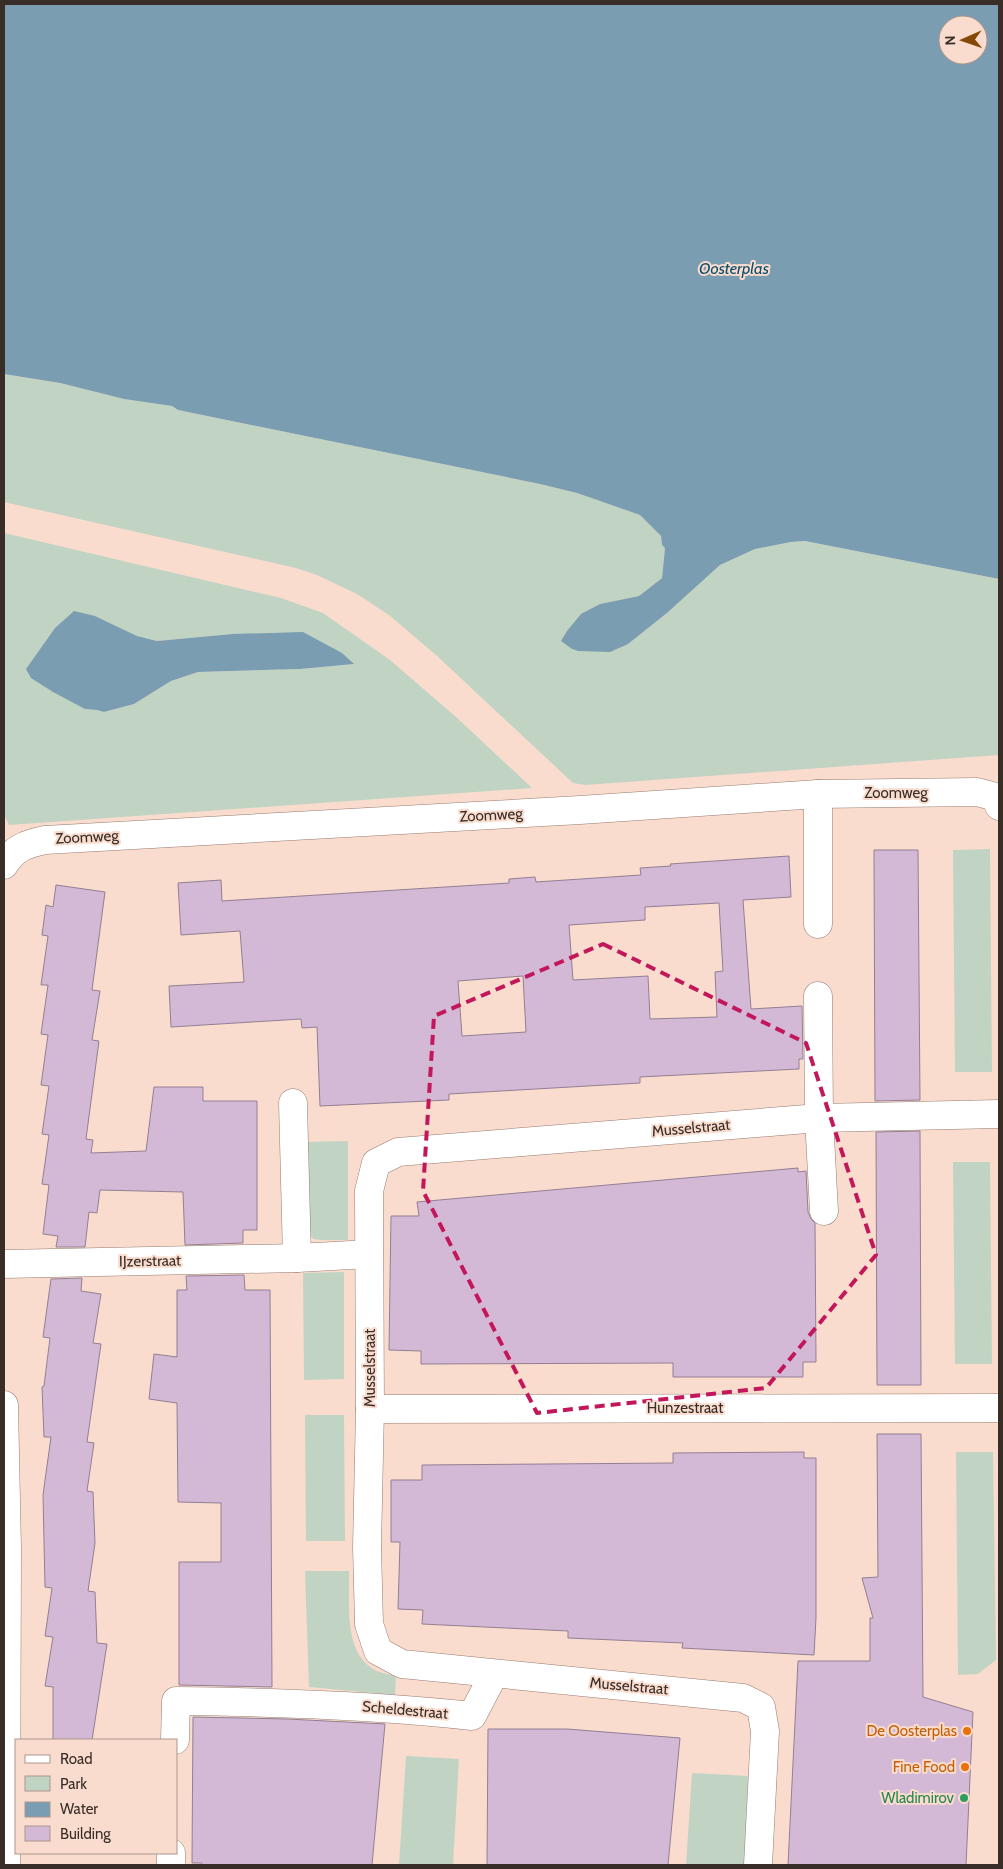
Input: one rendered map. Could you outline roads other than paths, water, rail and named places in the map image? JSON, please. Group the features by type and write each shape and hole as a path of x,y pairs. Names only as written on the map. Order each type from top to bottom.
{"street":[{"name":"Zoomweg","path":"6,854 26,844 46,840 818,794 977,792 996,797 999,806"},
{"path":"818,794 818,924"},
{"path":"818,996 819,1118 824,1211"},
{"path":"293,1103 297,1258"},
{"name":"Musselstraat","path":"758,1865 765,1731 761,1707 743,1698 402,1664 378,1651 369,1624 366,1547 370,1409 369,1191 376,1163 398,1152 819,1118 999,1114"},
{"name":"IJzerstraat","path":"4,1264 297,1258 370,1254"},
{"path":"4,1405 6,1865"},
{"name":"Hunzestraat","path":"370,1409 999,1408"},
{"name":"Scheldestraat","path":"174,1739 176,1701 290,1702 417,1710 472,1716 494,1674"}],"water":[{"name":"Oosterplas","path":"4,4 999,4 999,579 805,541 791,542 755,549 720,565 667,613 628,644 610,652 578,651 561,641 581,614 600,604 639,596 662,578 665,548 662,545 661,536 640,515 577,493 540,484 178,410 172,406 124,399 60,383 4,374"},
{"path":"74,611 95,616 137,636 157,641 232,634 303,632 342,653 354,664 300,669 198,672 171,681 134,704 104,712 85,709 31,678 26,669 55,628"}],"place":[{"name":"De Oosterplas","path":"967,1731"},
{"name":"Fine Food","path":"965,1767"},
{"name":"Wladimirov","path":"964,1798"}]}
